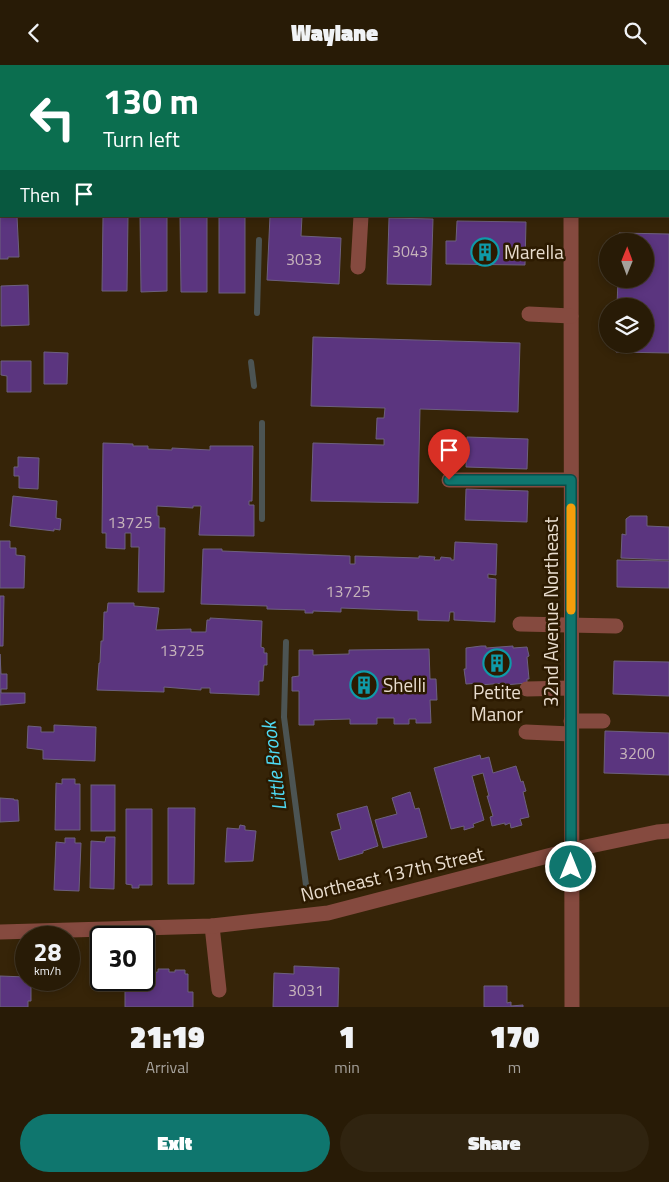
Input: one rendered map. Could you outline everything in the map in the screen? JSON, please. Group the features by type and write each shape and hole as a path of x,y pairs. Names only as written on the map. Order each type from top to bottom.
{"street":[{"path":"358,267 361,217"},
{"name":"32nd Avenue Northeast","path":"571,217 572,1007"},
{"path":"528,314 571,316"},
{"path":"449,480 571,480"},
{"path":"520,623 616,626"},
{"path":"527,689 571,688"},
{"path":"526,732 603,721"},
{"name":"Northeast 137th Street","path":"155,930 212,926 328,913 571,850 669,831"},
{"path":"212,926 219,990"},
{"name":"Northeast 137th Street","path":"0,933 90,933"}],"building":[{"path":"0,217 17,217 19,257 0,259"},
{"path":"103,217 128,217 127,291 102,291"},
{"path":"140,217 167,217 167,291 141,292"},
{"path":"180,217 207,217 207,292 181,292"},
{"path":"219,217 245,217 245,293 219,293"},
{"path":"270,217 302,217 301,236 341,238 339,284 267,280"},
{"path":"389,218 433,219 431,285 387,284"},
{"name":"Marella","path":"457,221 526,222 525,265 446,264 446,241 456,241"},
{"path":"654,234 669,234 669,353 654,353 654,298 617,298 618,288 654,288"},
{"path":"28,285 29,325 1,326 1,286"},
{"path":"313,337 520,343 518,412 420,409 418,503 311,501 313,443 384,445 384,439 376,439 377,418 384,418 385,408 311,406"},
{"path":"44,352 68,353 67,384 44,384"},
{"path":"1,361 31,361 31,392 7,392 7,376 1,375"},
{"path":"467,437 528,439 527,469 466,467"},
{"path":"103,443 133,444 133,446 148,446 148,449 172,450 172,448 210,450 210,446 253,446 252,501 249,501 249,505 254,505 254,536 199,535 201,506 193,506 193,508 157,506 159,528 165,528 164,592 138,592 139,547 131,547 131,533 125,533 125,549 106,548 106,533 102,533"},
{"path":"18,457 39,458 38,489 19,488 19,476 14,476 14,467 18,467"},
{"path":"466,489 528,491 527,522 465,520"},
{"path":"13,496 57,501 56,518 61,519 60,530 10,526"},
{"path":"630,516 647,516 647,526 669,527 669,560 621,558 622,534 626,535 626,519"},
{"path":"0,541 10,541 10,548 16,548 16,555 25,556 24,588 0,588"},
{"path":"455,542 497,544 496,575 488,574 488,578 496,579 495,622 454,620 454,612 450,612 449,621 418,620 418,611 341,608 341,612 313,611 313,613 305,613 305,610 267,609 267,606 201,604 203,549 350,556 350,564 355,564 355,556 419,558 419,556 435,557 434,560 440,560 441,557 454,560"},
{"path":"617,560 669,561 669,588 617,587"},
{"path":"0,596 4,596 3,646 0,646"},
{"path":"108,603 134,603 134,606 159,608 156,630 191,629 191,632 206,632 207,620 210,620 210,618 262,621 261,647 264,648 264,653 267,653 267,665 264,665 263,681 259,681 259,695 210,693 210,688 201,688 201,690 164,687 164,692 97,690 101,641 103,641 104,612 107,612"},
{"name":"Petite Manor","path":"486,646 486,648 527,647 529,679 527,679 527,683 505,685 505,683 466,684 464,669 466,669 466,648"},
{"name":"Shelli","path":"429,649 430,679 436,679 437,700 430,700 431,723 416,723 416,719 409,719 409,724 394,724 394,718 377,718 377,724 350,724 350,719 314,720 314,725 299,725 299,691 292,691 292,677 299,676 299,650 313,650 313,655 349,654 349,650"},
{"path":"0,654 1,674 7,674 7,689 1,689 1,693 25,693 25,703 0,705"},
{"path":"614,661 669,662 669,696 613,694"},
{"path":"54,725 96,727 95,761 43,759 43,750 27,748 28,726 41,727 41,732 54,732"},
{"path":"605,731 669,733 669,775 604,773"},
{"path":"480,755 481,759 489,757 493,773 516,766 526,791 523,792 529,817 520,819 522,825 511,828 510,823 492,826 490,817 493,816 483,773 472,776 484,820 473,824 474,827 464,830 464,826 451,829 434,768"},
{"path":"62,779 75,779 75,784 80,784 80,830 55,830 56,783 62,784"},
{"path":"91,785 115,785 115,831 91,831"},
{"path":"410,792 415,809 419,808 427,837 383,848 375,820 397,814 392,798"},
{"path":"0,798 18,800 19,821 0,822"},
{"path":"367,806 378,846 363,851 363,853 339,860 331,832 341,829 337,814"},
{"path":"168,808 195,808 194,884 168,884"},
{"path":"126,809 152,809 152,885 139,885 139,888 132,888 132,885 126,884"},
{"path":"240,825 245,826 245,830 256,831 253,861 225,862 227,828 239,829"},
{"path":"106,837 115,837 114,889 90,888 91,841 105,842"},
{"path":"65,838 75,838 75,843 81,843 79,891 54,890 56,842 65,843"},
{"path":"294,966 339,968 338,1007 273,1007 274,973 294,974"},
{"path":"158,969 169,969 169,972 185,970 185,974 188,974 188,992 193,992 193,1007 125,1007 125,991 155,991 155,972 158,972"},
{"path":"0,976 15,977 15,991 31,991 31,1001 28,1001 28,1007 0,1007"},
{"path":"484,986 507,986 507,1003 511,1002 511,1006 523,1005 523,1007 484,1007"}],"waterway":[{"name":"Little Brook","path":"257,313 259,240"},
{"name":"Little Brook","path":"251,362 254,386"},
{"name":"Little Brook","path":"262,423 262,519"},
{"name":"Little Brook","path":"286,642 284,717 306,885"}],"slow traffic":[{"path":"571,508 571,610"}],"place":[{"name":"Marella","path":"485,252"},
{"name":"Petite Manor","path":"497,663"},
{"name":"Shelli","path":"364,685"}],"route":[{"path":"449,480 571,480 571,867"}]}
